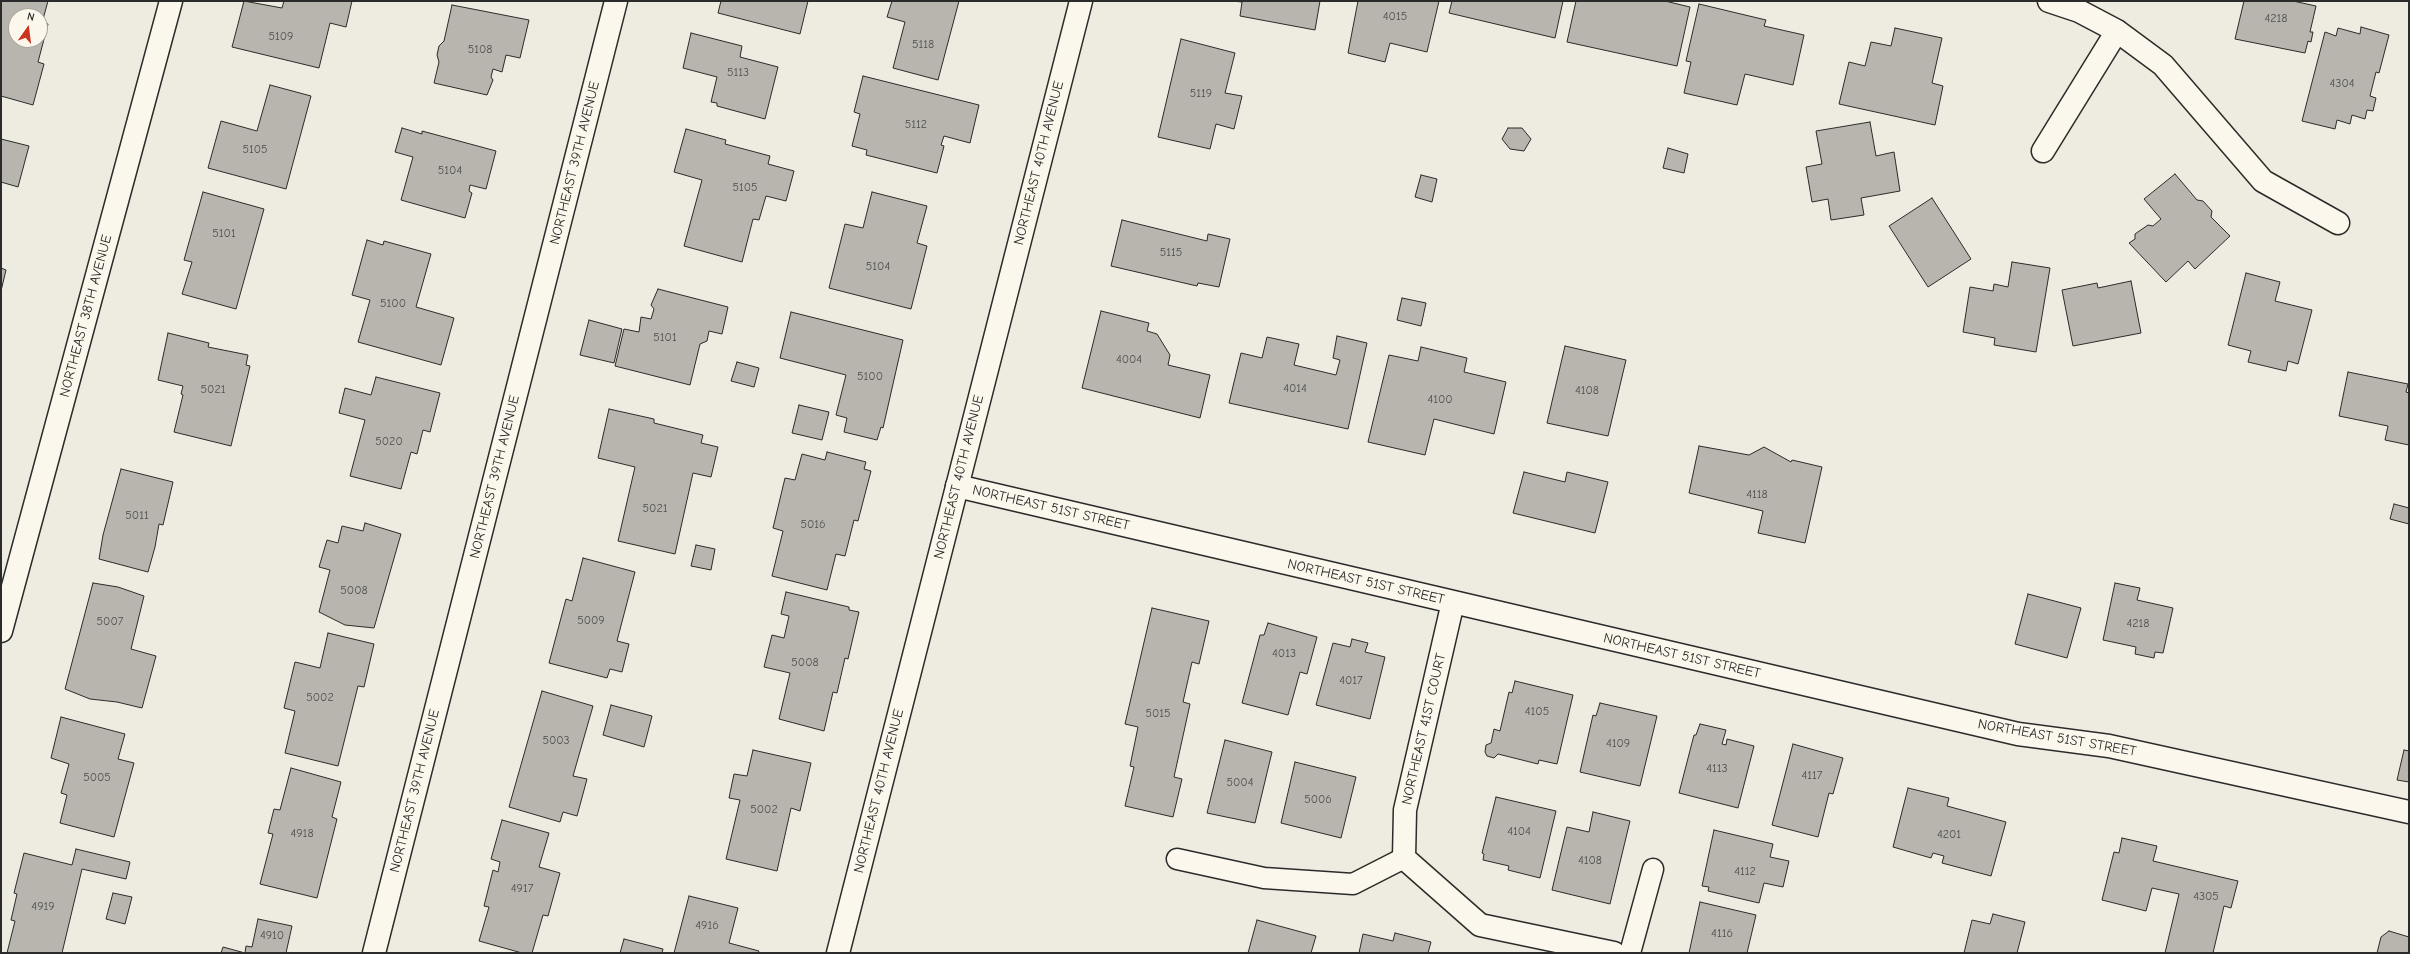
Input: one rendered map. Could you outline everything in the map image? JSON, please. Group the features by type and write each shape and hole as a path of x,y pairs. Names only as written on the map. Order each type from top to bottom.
{"street":[{"name":"NORTHEAST 38TH AVENUE","path":"1,631 171,1"},
{"name":"NORTHEAST 39TH AVENUE","path":"374,953 616,1"},
{"name":"NORTHEAST 40TH AVENUE","path":"838,953 1081,1"},
{"path":"2049,1 2079,11 2117,32 2163,65 2263,181 2338,223"},
{"path":"2043,151 2117,32"},
{"name":"NORTHEAST 51ST STREET","path":"957,486 2018,734 2109,746 2409,812"},
{"name":"NORTHEAST 41ST COURT","path":"1404,858 1405,810 1453,602"},
{"path":"1404,858 1480,925 1614,953"}],"lane":[{"path":"1177,859 1264,878 1353,884 1404,858"},
{"path":"1630,953 1653,869"}],"building":[{"path":"1,1 48,1 46,8 8,8 8,48 42,48 38,62 44,64 33,105 1,96"},
{"path":"244,1 282,8 284,1 352,1 346,27 330,23 319,68 232,47"},
{"path":"721,1 808,1 800,34 718,13"},
{"path":"892,1 959,1 938,80 893,68 905,22 887,17"},
{"path":"1232,1 1320,1 1315,30 1240,16 1242,2"},
{"path":"1358,1 1439,1 1427,52 1390,43 1385,62 1348,53"},
{"path":"1452,1 1563,1 1555,38 1449,13"},
{"path":"1576,1 1665,1 1690,7 1677,66 1567,42"},
{"path":"2244,1 2293,1 2316,6 2310,32 2313,32 2311,42 2308,41 2305,53 2235,39"},
{"path":"1699,4 1766,20 1764,26 1804,35 1793,85 1745,74 1737,105 1684,93 1691,62 1686,61"},
{"path":"452,5 529,20 520,58 506,55 502,72 493,69 491,77 493,80 487,95 434,83 439,62 437,55 439,46 444,41"},
{"path":"2361,27 2389,35 2379,73 2376,72 2370,96 2376,98 2373,111 2367,110 2365,119 2352,115 2350,124 2337,120 2335,129 2302,121 2325,32 2336,36 2338,28 2360,34"},
{"path":"1895,28 1942,38 1932,83 1943,86 1935,125 1839,104 1849,62 1865,66 1871,42 1891,46"},
{"path":"691,33 742,46 740,57 778,67 765,119 717,106 717,103 711,102 717,77 683,68"},
{"path":"1181,39 1235,53 1225,93 1242,96 1234,129 1216,124 1210,149 1158,137"},
{"path":"863,76 979,105 970,143 944,136 941,145 944,146 937,173 866,155 867,150 852,146 860,114 854,112"},
{"path":"270,85 311,96 286,189 208,168 221,121 257,131"},
{"path":"1870,122 1876,156 1894,152 1900,191 1861,198 1864,215 1831,220 1828,199 1812,202 1806,167 1822,164 1816,131"},
{"path":"402,128 422,134 422,131 496,151 486,189 470,185 469,191 472,193 465,218 401,200 413,157 395,152"},
{"path":"1508,128 1522,128 1531,139 1524,151 1510,149 1502,139"},
{"path":"686,129 726,140 725,144 770,156 768,164 794,171 786,201 766,196 759,220 753,219 742,262 684,246 702,180 674,172"},
{"path":"1,139 29,146 18,187 1,182"},
{"path":"1668,148 1688,154 1684,173 1663,168"},
{"path":"2175,174 2197,200 2203,201 2212,211 2211,217 2230,236 2195,269 2188,261 2166,282 2129,243 2135,239 2135,234 2148,225 2153,226 2161,219 2144,199"},
{"path":"1421,175 1437,179 1432,202 1415,197"},
{"path":"203,192 264,209 236,309 182,294 192,262 184,260"},
{"path":"872,192 927,206 917,243 927,246 911,309 829,288 845,224 863,228"},
{"path":"1932,198 1971,259 1928,287 1889,226"},
{"path":"1122,220 1207,241 1208,234 1230,239 1219,287 1198,283 1197,286 1111,266"},
{"path":"367,240 383,245 384,241 431,254 416,307 454,318 441,365 358,342 370,300 352,295"},
{"path":"2012,262 2050,268 2036,352 1994,345 1995,338 1963,332 1970,287 1993,291 1994,284 2008,287"},
{"path":"1,268 6,270 1,291"},
{"path":"2246,273 2280,282 2275,301 2312,310 2298,364 2288,361 2286,371 2248,362 2251,351 2228,345"},
{"path":"2131,281 2141,333 2073,346 2062,290 2097,283 2098,288"},
{"path":"658,289 728,307 722,334 709,331 707,341 700,344 690,385 615,366 624,329 639,332 641,317 651,319 654,309 651,305"},
{"path":"1402,298 1426,303 1421,326 1397,320"},
{"path":"1101,311 1149,323 1147,331 1157,334 1170,355 1168,365 1210,375 1200,418 1082,388"},
{"path":"791,312 903,340 883,428 881,427 877,440 844,432 847,418 836,415 846,375 780,358"},
{"path":"589,320 622,329 614,363 580,355"},
{"path":"168,333 209,343 208,347 248,355 246,365 250,366 231,446 174,432 183,395 181,394 183,386 158,380"},
{"path":"1337,336 1367,343 1348,429 1229,403 1241,353 1262,358 1267,337 1299,344 1294,365 1336,375 1340,360 1333,358"},
{"path":"1565,346 1626,360 1608,436 1547,423"},
{"path":"1421,347 1467,358 1464,372 1506,382 1494,434 1434,419 1425,455 1368,442 1389,355 1418,361"},
{"path":"737,362 759,368 754,387 731,381"},
{"path":"2348,372 2408,384 2406,392 2409,393 2409,445 2385,440 2388,426 2339,416"},
{"path":"376,377 440,393 430,432 423,430 417,454 411,452 401,489 350,476 365,420 339,413 345,388 371,395"},
{"path":"799,405 829,412 822,440 792,433"},
{"path":"609,409 654,419 654,423 703,435 701,443 718,447 711,477 693,473 675,554 618,541 635,467 598,458"},
{"path":"1699,446 1749,455 1764,447 1791,462 1792,460 1822,467 1805,543 1758,533 1763,511 1689,493"},
{"path":"827,452 866,462 864,469 871,471 858,521 854,520 845,556 836,554 827,590 772,576 783,531 773,528 785,478 795,480 802,454 825,460"},
{"path":"121,469 173,482 163,525 159,524 155,547 148,572 99,559 103,535"},
{"path":"1524,472 1565,482 1567,472 1608,482 1595,533 1513,513"},
{"path":"2394,504 2409,508 2409,524 2390,519"},
{"path":"365,523 401,534 374,628 345,625 319,612 330,570 319,567 327,540 338,543 342,526 363,531"},
{"path":"696,545 715,549 711,570 691,566"},
{"path":"583,558 635,572 617,641 629,644 622,672 610,669 607,678 549,663 566,599 572,601"},
{"path":"93,583 118,587 144,596 131,649 156,656 142,708 117,702 90,699 65,689"},
{"path":"2115,583 2140,588 2137,600 2173,608 2163,653 2155,652 2154,658 2135,654 2136,647 2103,640"},
{"path":"786,592 849,607 849,610 859,612 848,659 845,658 837,693 833,692 824,731 779,719 790,673 764,667 772,635 784,638 789,616 781,614"},
{"path":"2028,594 2081,608 2067,658 2015,644"},
{"path":"1152,608 1209,621 1199,664 1192,662 1183,702 1190,704 1174,777 1182,779 1173,817 1125,806 1134,767 1130,766 1138,727 1125,724"},
{"path":"1268,623 1317,637 1307,674 1300,672 1288,715 1242,703 1260,635 1264,635"},
{"path":"328,633 374,644 364,687 358,686 338,766 285,753 295,711 284,708 295,662 320,668"},
{"path":"1352,639 1368,643 1365,652 1385,657 1370,719 1316,705 1333,643 1350,647"},
{"path":"1515,681 1573,695 1557,764 1539,760 1538,764 1498,754 1494,758 1487,756 1485,752 1486,745 1491,743 1494,729 1500,731 1509,692 1512,693"},
{"path":"542,691 593,706 573,776 587,779 577,816 563,812 560,822 509,807"},
{"path":"1600,703 1657,716 1640,786 1580,772 1593,715 1596,716"},
{"path":"611,705 652,716 644,747 603,735"},
{"path":"61,717 125,734 118,759 134,763 114,837 60,823 67,795 61,793 69,764 51,758"},
{"path":"1700,724 1726,730 1722,744 1726,745 1727,739 1754,746 1738,808 1679,793 1694,735 1696,735"},
{"path":"1225,740 1272,752 1255,823 1207,813"},
{"path":"1793,744 1843,758 1833,794 1829,793 1818,837 1772,825"},
{"path":"753,750 811,763 800,811 791,808 777,871 726,859 740,800 729,798 734,774 747,776"},
{"path":"2404,750 2409,751 2409,782 2397,780"},
{"path":"1295,762 1356,777 1341,838 1281,823"},
{"path":"291,768 341,782 332,817 337,819 317,898 260,884 273,834 268,833 274,809 280,810"},
{"path":"1908,788 1949,798 1947,806 2006,822 1991,876 1942,863 1944,856 1933,853 1931,858 1893,847"},
{"path":"1496,797 1556,811 1540,878 1508,870 1509,866 1483,860 1484,854 1482,853"},
{"path":"1593,812 1630,821 1610,904 1552,890 1567,827 1589,832"},
{"path":"502,820 549,833 539,867 560,873 548,916 543,915 532,953 522,953 479,941 489,907 484,906 493,870 498,872 500,862 491,859"},
{"path":"1714,830 1773,844 1770,857 1789,861 1783,887 1764,883 1759,903 1708,891 1709,887 1702,886"},
{"path":"2122,838 2157,846 2153,861 2238,881 2231,908 2224,906 2213,953 2165,953 2179,894 2152,888 2146,911 2102,900 2114,852 2119,853"},
{"path":"76,849 130,862 126,879 82,869 62,953 7,953 15,921 11,920 17,894 14,893 24,853 72,865"},
{"path":"113,893 132,897 125,924 106,919"},
{"path":"689,896 738,908 729,943 759,951 758,953 674,953"},
{"path":"1700,902 1756,915 1747,953 1689,953"},
{"path":"1993,914 2025,922 2017,953 1964,953 1972,920 1990,924"},
{"path":"258,919 292,926 286,953 245,953 246,946 252,947"},
{"path":"1257,920 1316,936 1311,953 1248,953"},
{"path":"2389,931 2409,937 2409,953 2377,953 2381,937"},
{"path":"1395,933 1431,942 1428,953 1359,953 1363,934 1393,941"},
{"path":"624,939 663,949 662,953 620,953"},
{"path":"223,947 245,953 221,953"}]}
